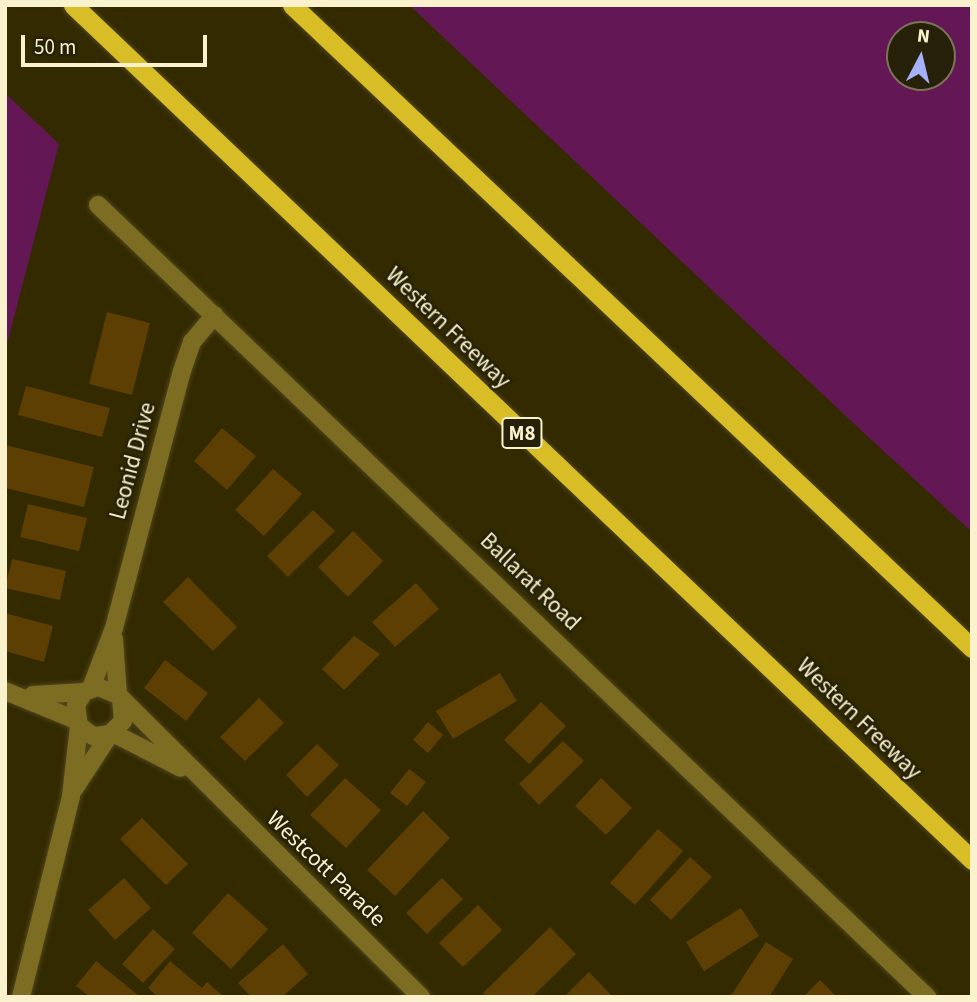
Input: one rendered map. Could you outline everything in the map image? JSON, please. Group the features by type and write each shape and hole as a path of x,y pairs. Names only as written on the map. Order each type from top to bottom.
{"highway":[{"name":"Western Freeway","path":"73,5 972,860"},
{"path":"292,5 972,648"}],"street":[{"name":"Ballarat Road","path":"98,205 927,997"},
{"name":"Leonid Drive","path":"88,690 114,628 182,371 192,342 215,315"},
{"name":"Leonid Drive","path":"114,628 119,697"},
{"path":"8,692 67,696 106,688 119,697 123,721 111,733 71,796"},
{"path":"21,997 71,796 78,723 76,705 88,690"},
{"path":"8,692 78,723 93,736 111,733"},
{"name":"Westcott Parade","path":"119,697 196,777 421,997"},
{"name":"Westcott Parade","path":"111,733 196,777"}],"shaded area":[{"path":"409,5 972,5 972,532 866,435"},
{"path":"5,93 59,144 5,352"}],"building":[{"path":"107,312 150,323 132,395 89,384"},
{"path":"26,386 110,408 102,437 18,415"},
{"path":"222,428 256,456 227,490 194,461"},
{"path":"5,445 94,467 84,507 5,488"},
{"path":"273,469 302,494 264,536 235,510"},
{"path":"28,504 87,518 79,551 20,537"},
{"path":"313,510 335,531 288,577 267,556"},
{"path":"353,531 383,561 348,597 318,567"},
{"path":"12,559 66,571 60,600 5,588"},
{"path":"188,577 237,627 213,651 163,602"},
{"path":"416,583 439,609 395,647 372,622"},
{"path":"5,613 53,626 44,662 5,651"},
{"path":"354,636 380,654 344,690 322,669"},
{"path":"165,660 208,693 186,721 144,688"},
{"path":"500,673 517,701 453,739 436,711"},
{"path":"259,698 284,723 245,761 220,737"},
{"path":"541,702 566,726 529,764 504,740"},
{"path":"428,722 443,735 428,753 413,740"},
{"path":"563,741 584,761 539,805 519,784"},
{"path":"317,744 339,765 307,797 286,775"},
{"path":"409,769 426,782 407,806 390,793"},
{"path":"345,778 381,810 346,848 310,815"},
{"path":"601,778 632,808 606,835 575,806"},
{"path":"423,811 450,838 395,896 367,870"},
{"path":"142,818 188,864 166,885 120,839"},
{"path":"658,829 683,851 635,905 610,883"},
{"path":"690,857 712,877 671,920 650,900"},
{"path":"124,878 151,908 115,940 88,910"},
{"path":"442,878 463,899 427,934 406,913"},
{"path":"228,893 268,929 231,969 192,933"},
{"path":"478,905 502,930 463,967 439,943"},
{"path":"741,908 759,936 704,971 686,942"},
{"path":"550,927 576,954 532,997 487,997 483,993"},
{"path":"153,929 175,949 143,983 122,964"},
{"path":"766,942 793,959 769,997 730,997"},
{"path":"283,944 308,974 282,997 251,997 238,983"},
{"path":"96,961 138,995 90,997 76,986"},
{"path":"170,961 202,988 207,982 222,995 158,997 148,988"},
{"path":"589,972 613,997 564,997"},
{"path":"820,980 837,997 803,997"}]}
